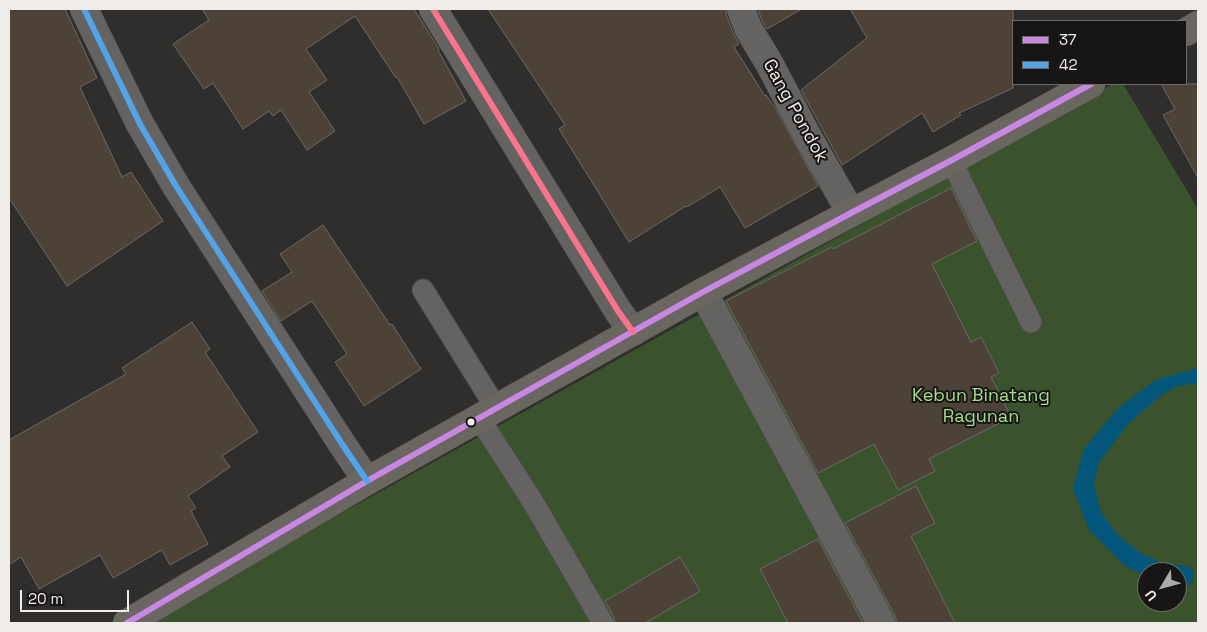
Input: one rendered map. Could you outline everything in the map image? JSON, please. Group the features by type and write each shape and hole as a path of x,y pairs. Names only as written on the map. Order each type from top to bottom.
{"main road":[{"path":"1187,31 1198,25"},
{"path":"127,623 368,481 703,292 1089,85"}],"street":[{"path":"84,9 140,124 176,186 342,444 368,481"},
{"path":"433,9 618,311 633,332"},
{"name":"Gang Pondok","path":"741,9 748,28 769,63 808,139 851,212"},
{"path":"703,292 881,623"}],"lane":[{"path":"952,160 1031,322"},
{"path":"423,290 488,413 486,430 534,502 603,623"}],"green space":[{"name":"Kebun Binatang Ragunan","path":"1111,85 1124,85 1198,209 1198,623 144,623"}],"water":[{"path":"1198,368 1198,383 1178,386 1163,394 1128,424 1098,464 1094,485 1101,512 1118,535 1139,552 1160,562 1137,562 1137,572 1124,565 1089,530 1073,489 1084,449 1117,409 1155,380"},
{"path":"1187,566 1193,571 1193,579 1189,586 1187,586"}],"building":[{"path":"9,9 65,9 97,78 80,87 122,177 131,172 163,221 67,286 9,198"},
{"path":"202,9 414,9 439,49 466,101 424,124 397,77 355,16 306,49 327,80 309,92 335,131 307,150 281,110 273,116 269,111 243,129 213,83 204,89 173,44 209,20"},
{"path":"488,9 726,9 733,33 739,44 734,47 765,96 776,109 818,186 745,228 720,187 629,242 559,129 565,125"},
{"path":"758,9 802,9 767,29"},
{"path":"850,9 1013,9 1013,88 959,113 961,115 933,132 922,113 842,165 801,90 867,38"},
{"path":"1198,84 1198,178 1163,115 1175,109 1162,85"},
{"path":"951,188 977,241 932,264 971,342 981,337 999,373 991,377 1011,417 929,459 935,471 898,490 874,444 818,473 726,301 832,247 833,249"},
{"path":"323,225 421,369 364,406 335,362 347,354 312,301 281,321 262,291 292,272 280,254"},
{"path":"192,322 210,349 205,352 258,432 222,456 230,467 188,496 196,508 191,511 208,544 170,565 162,550 113,578 100,555 39,589 21,557 9,565 9,440 126,374 122,368"},
{"path":"916,486 935,523 911,536 955,623 897,623 845,523"},
{"path":"818,539 863,623 788,623 760,569"},
{"path":"680,557 700,591 645,623 615,623 614,617 605,601"}],"transit line":[{"name":"42","path":"84,9 140,124 176,186 367,481"},
{"path":"433,9 618,311 633,332"},
{"name":"37","path":"127,623 367,481 703,292 1089,85"}]}
